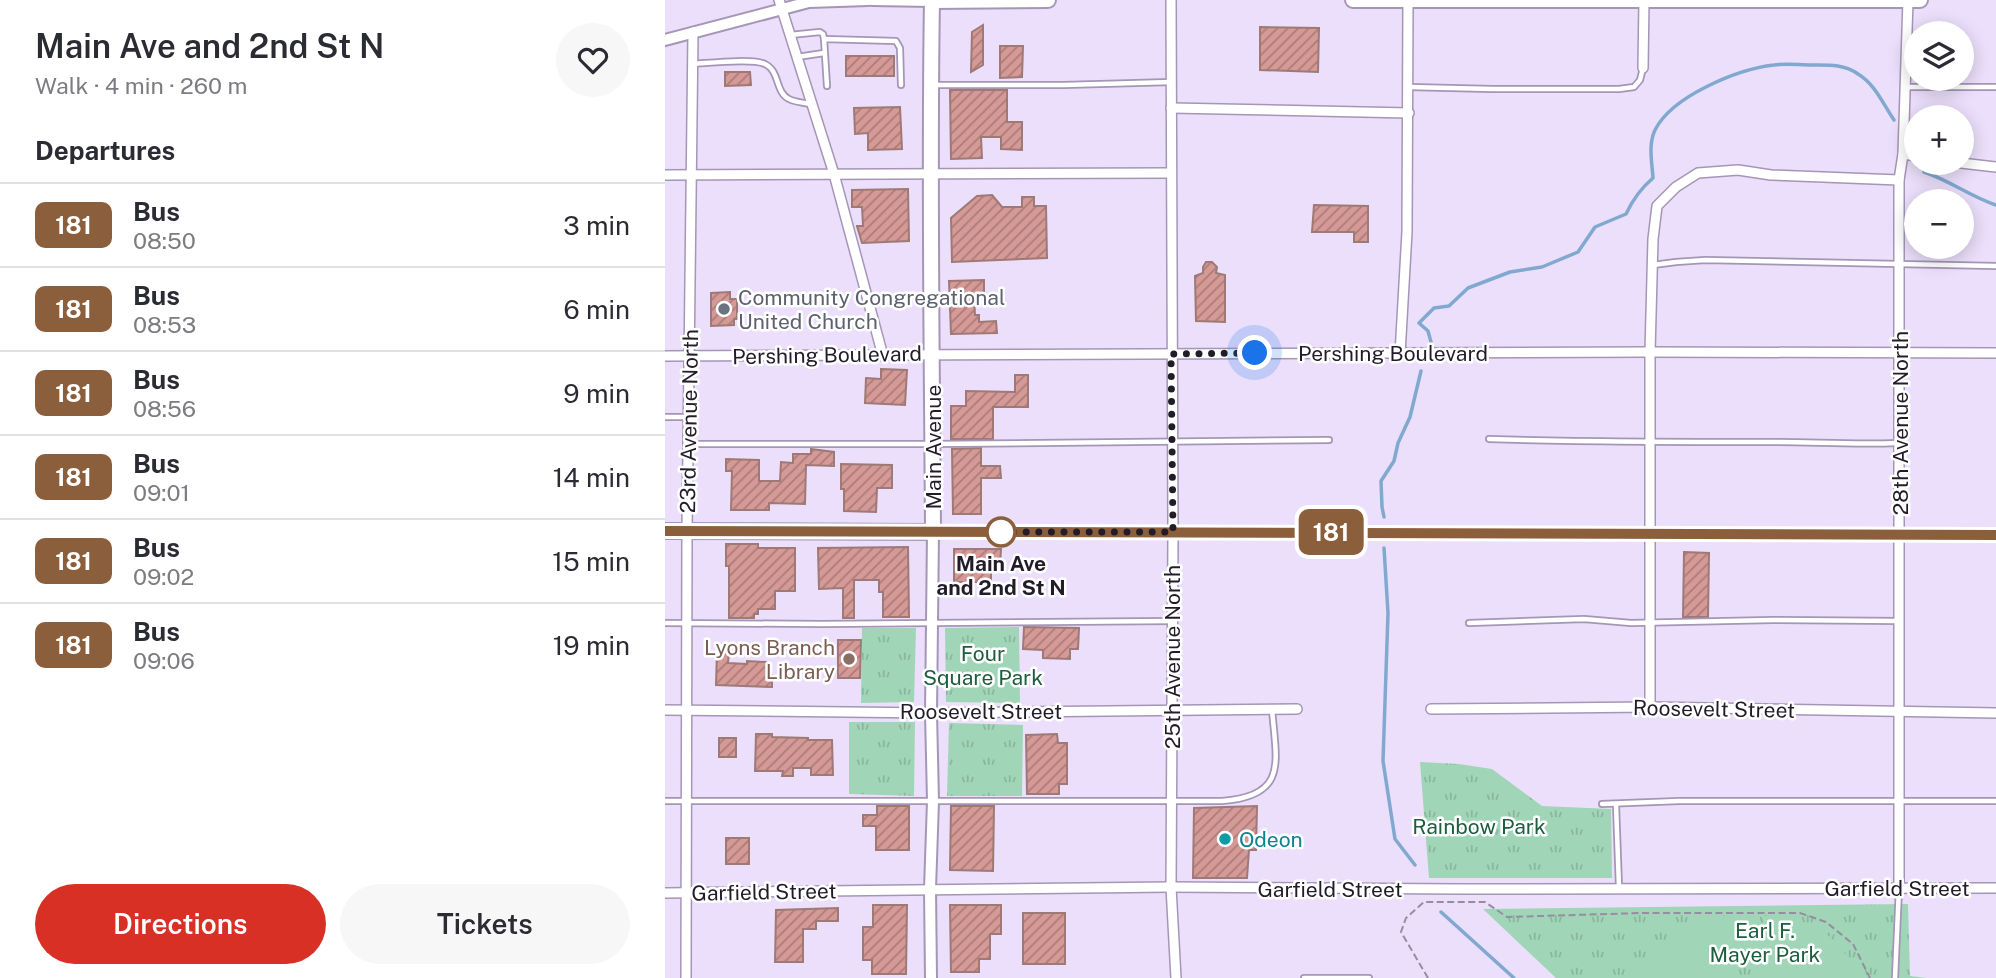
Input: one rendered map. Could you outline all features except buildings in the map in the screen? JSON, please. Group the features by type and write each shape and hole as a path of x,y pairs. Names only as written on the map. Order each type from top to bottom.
{"main road":[{"path":"932,1 1048,0"},
{"path":"1353,0 1920,0"},
{"name":"Main Avenue","path":"932,1 930,174 933,532"},
{"path":"665,531 933,532"}],"street":[{"path":"665,40 780,4 870,0 932,1"},
{"name":"25th Avenue North","path":"1171,0 1171,887 1176,978"},
{"path":"1401,354 1409,113 1408,0"},
{"path":"1643,68 1644,0"},
{"name":"28th Avenue North","path":"1907,21 1908,0"},
{"path":"780,4 834,174 883,356"},
{"name":"23rd Avenue North","path":"686,978 687,531 693,32"},
{"name":"28th Avenue North","path":"1899,888 1899,180 1903,154 1905,91"},
{"path":"1171,108 1409,113"},
{"path":"1974,164 1996,167"},
{"path":"1650,707 1650,352 1653,239 1657,206 1676,187 1698,173 1738,170 1771,175 1899,180"},
{"path":"665,175 1170,173"},
{"name":"Pershing Boulevard","path":"665,356 1650,352 1996,354"},
{"path":"933,532 1996,535"},
{"name":"Main Avenue","path":"931,978 933,532"},
{"name":"Roosevelt Street","path":"1431,709 1650,707 1996,713"},
{"name":"Roosevelt Street","path":"665,710 932,713 1297,709"},
{"name":"Garfield Street","path":"665,892 1171,887 1447,890 1996,888"}],"lane":[{"path":"790,35 804,32 823,34 827,86"},
{"path":"824,39 896,41 900,48 901,85"},
{"path":"797,57 824,53"},
{"path":"693,64 748,62 766,65 773,72 782,94 790,100 812,105"},
{"path":"1409,87 1634,88 1640,80 1643,68"},
{"path":"931,85 1172,82"},
{"path":"1974,87 1996,87"},
{"path":"1652,265 1705,261 1996,266"},
{"path":"665,417 689,417"},
{"path":"1489,439 1868,445 1901,443"},
{"path":"689,444 1329,440"},
{"path":"1469,623 1584,620 1631,623 1900,621"},
{"path":"665,624 1172,621"},
{"path":"665,801 1242,800 1266,788 1275,770 1272,709"},
{"path":"1602,804 1679,800 1996,801"},
{"path":"1616,804 1619,888"},
{"path":"1895,978 1899,888"},
{"path":"1304,978 1369,978"}],"path":[{"path":"1428,978 1401,932 1406,918 1424,902 1448,901 1485,902 1507,918 1641,913 1800,912 1826,922 1853,944 1870,978"}],"green space":[{"name":"Four Square Park","path":"1019,627 1020,703 946,702 945,628"},
{"name":"Four Square Park","path":"862,628 916,628 914,702 861,703"},
{"name":"Four Square Park","path":"849,722 915,722 914,796 849,794"},
{"name":"Four Square Park","path":"949,723 1023,725 1022,796 947,796"},
{"name":"Rainbow Park","path":"1420,762 1492,769 1542,806 1611,809 1612,878 1429,878"},
{"name":"Earl F. Mayer Park","path":"1908,904 1910,976 1927,978 1556,978 1483,909"},
{"path":"1738,915 1738,978 1640,978 1655,953 1675,935 1699,922"},
{"path":"1764,916 1795,920 1822,931 1843,950 1859,978 1761,978"}],"waterway":[{"path":"1431,342 1428,331 1419,323 1434,308 1449,306 1468,288 1510,272 1542,267 1578,252 1595,227 1626,214 1637,194 1653,178 1651,148 1655,130 1676,106 1707,86 1743,72 1774,65 1842,67 1853,71 1869,83 1894,120"},
{"path":"1932,175 1996,205"},
{"path":"1384,517 1381,481 1394,461 1398,443 1410,417 1421,371"},
{"path":"1384,548 1388,613 1383,761 1395,839 1415,865"},
{"path":"1441,912 1514,978"}],"bus line":[{"name":"181","path":"665,531 1996,535"}],"place":[{"name":"Community Congregational United Church","path":"724,309"},
{"name":"Main Ave and 2nd St N","path":"1001,532"},
{"name":"Lyons Branch Library","path":"849,659"},
{"name":"Odeon","path":"1225,839"}],"route":[{"path":"1001,532 1173,532 1171,354 1255,353"}]}
